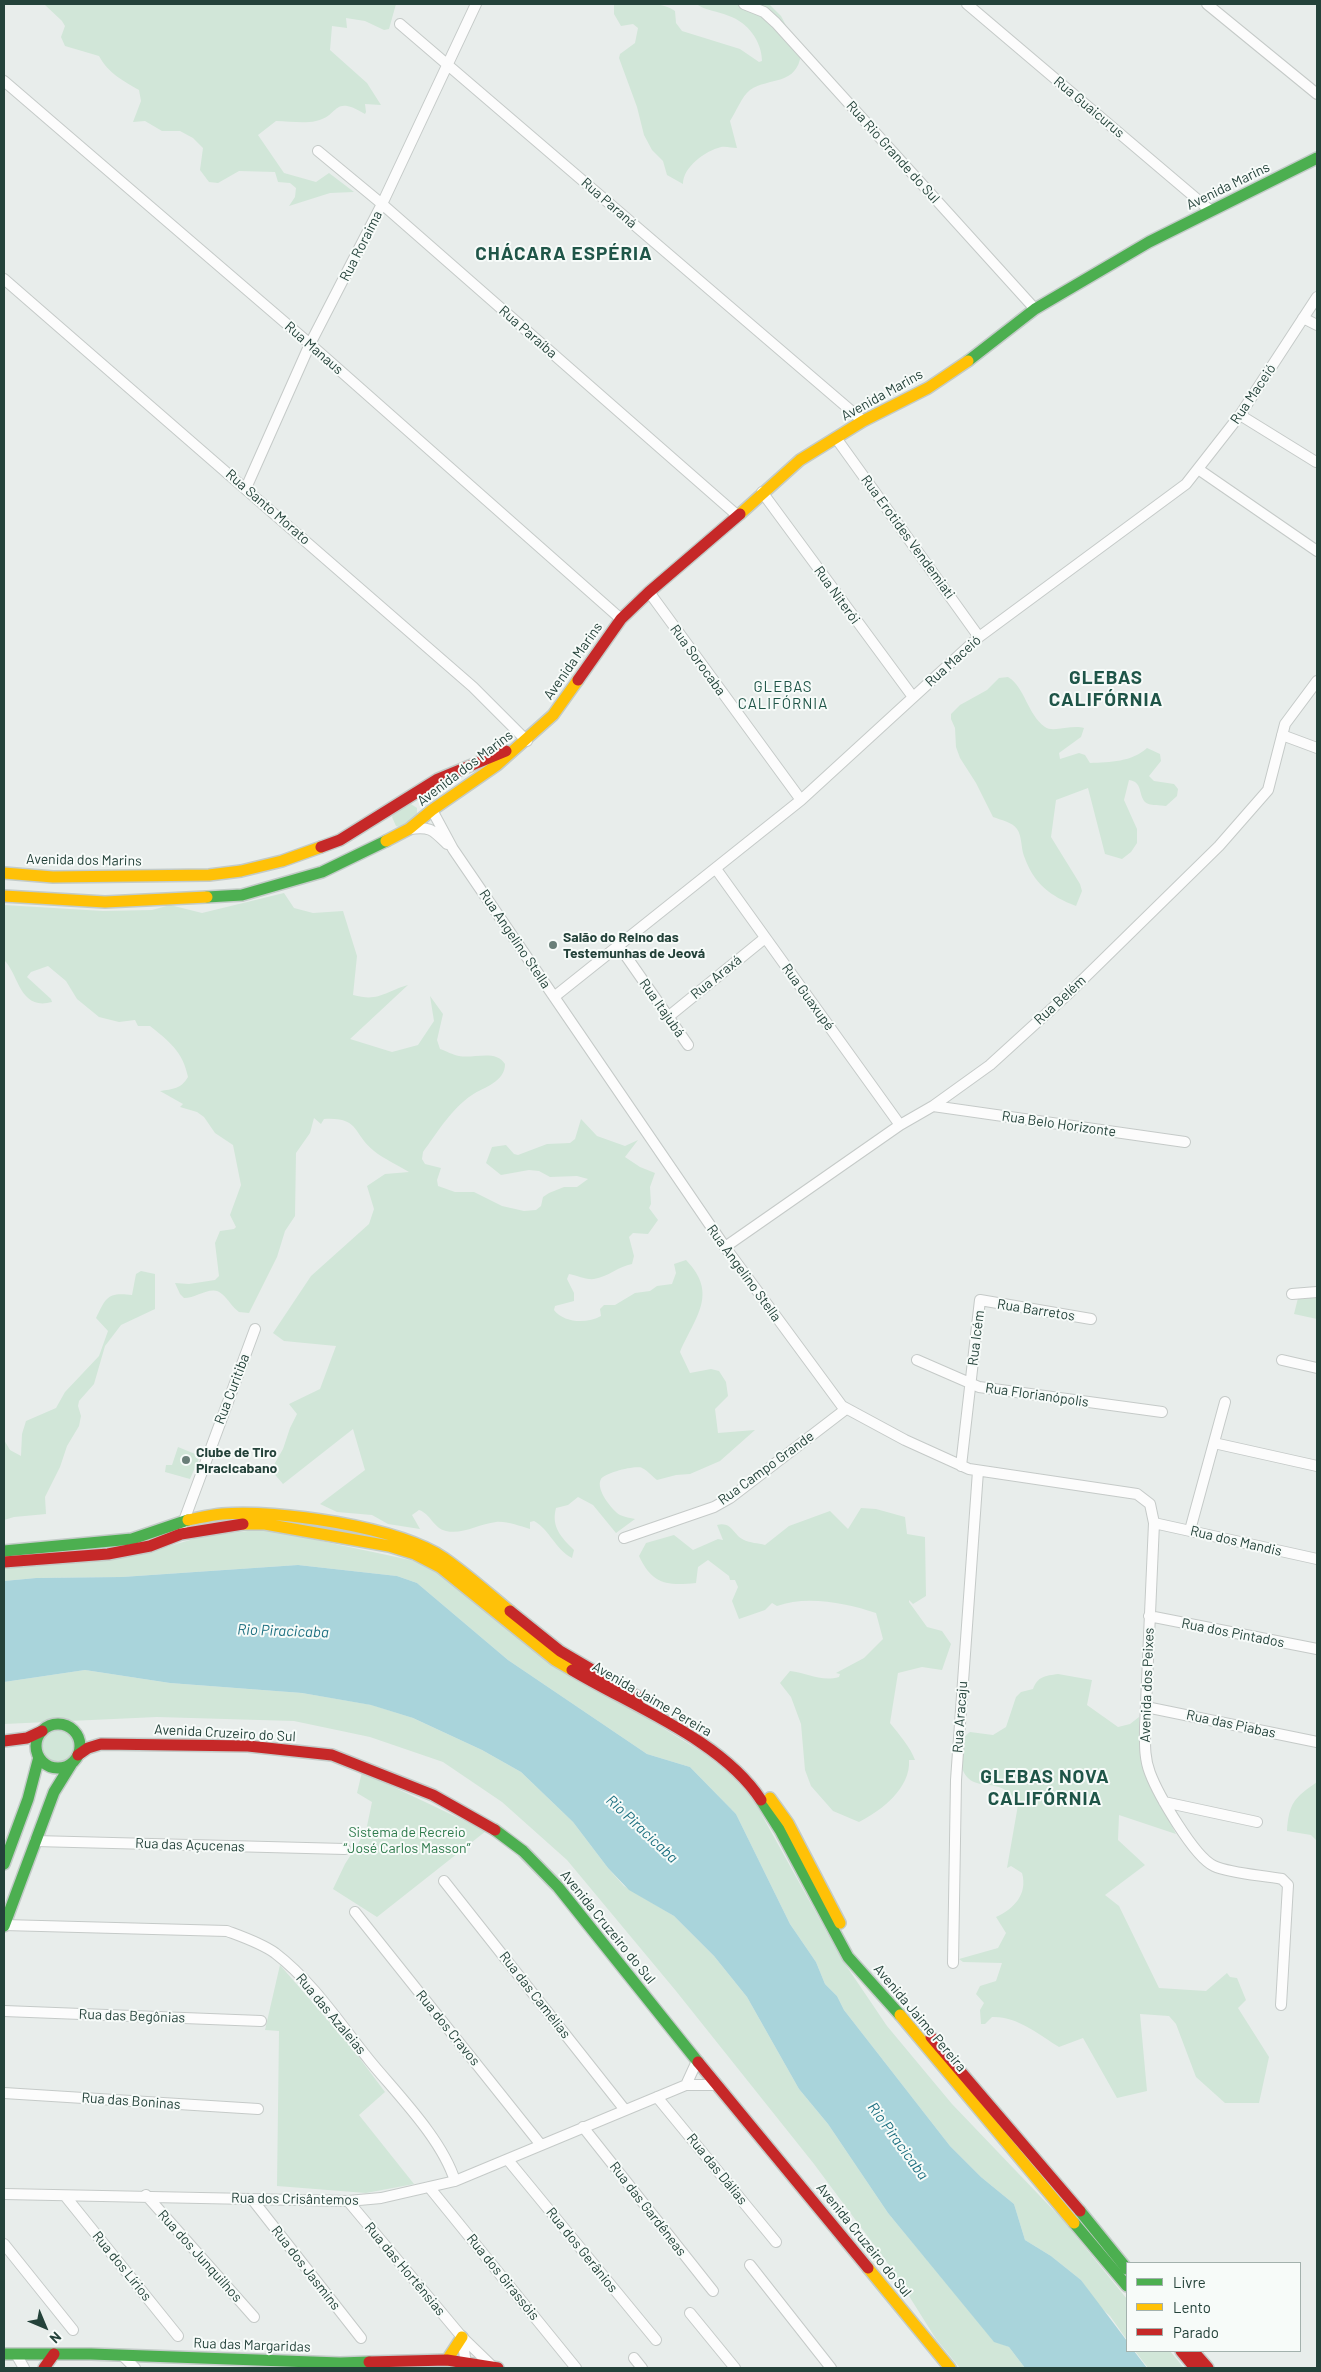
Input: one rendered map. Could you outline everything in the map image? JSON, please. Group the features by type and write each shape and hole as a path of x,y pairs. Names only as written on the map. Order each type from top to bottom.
{"street":[{"name":"Rua Roraima","path":"246,488 310,344 382,204 476,4"},
{"name":"Rua Rio Grande do Sul","path":"744,4 764,12 776,23 1035,309"},
{"name":"Rua Guaicurus","path":"967,4 1211,211"},
{"path":"1207,4 1317,94"},
{"name":"Rua Paraná","path":"400,24 862,421"},
{"name":"Rua Manaus","path":"4,81 310,344 621,619"},
{"name":"Rua Paraíba","path":"318,151 382,204 738,516"},
{"name":"Avenida Marins","path":"527,740 553,716 621,619 649,592 800,460 862,421 928,388 958,369 1035,309 1149,242 1317,158"},
{"name":"Rua Santo Morato","path":"4,279 246,488 473,688 527,740"},
{"name":"Rua Maceió","path":"554,997 800,800 980,636 1186,484 1240,415 1317,297"},
{"path":"1303,318 1317,325"},
{"path":"1240,415 1316,462"},
{"name":"Rua Erotides Vendemiati","path":"836,438 980,636"},
{"path":"1198,469 1317,551"},
{"name":"Rua Niterói","path":"762,492 912,697"},
{"name":"Rua Sorocaba","path":"649,592 800,800"},
{"name":"Rua Belém","path":"725,1247 900,1125 933,1106 990,1065 1068,994 1218,846 1268,790 1285,724 1317,681"},
{"path":"1282,735 1317,748"},
{"name":"Avenida dos Marins","path":"4,873 53,877 209,875 241,871 282,861 384,824 412,795 438,779 464,770 527,740"},
{"name":"Avenida dos Marins","path":"4,896 105,902 242,895 322,872 355,858 409,829 527,740"},
{"path":"412,795 423,800 432,810 453,849"},
{"path":"384,824 389,832 424,827 432,830 453,849"},
{"name":"Rua Angelino Stella","path":"453,849 725,1247 835,1398 846,1409 904,1440 961,1466 978,1471 1137,1494 1150,1504 1154,1523"},
{"name":"Rua Guaxupé","path":"716,869 900,1125"},
{"name":"Rua Araxá","path":"668,1017 765,938"},
{"name":"Rua Itajubá","path":"619,946 688,1045"},
{"name":"Rua Belo Horizonte","path":"933,1106 1185,1142"},
{"path":"1292,1294 1317,1292"},
{"name":"Rua Barretos","path":"980,1300 1091,1319"},
{"name":"Rua Icém","path":"961,1466 980,1300"},
{"name":"Rua Curitiba","path":"181,1534 183,1521 255,1329"},
{"name":"Rua Florianópolis","path":"917,1360 979,1387 1162,1412"},
{"path":"1282,1360 1317,1368"},
{"path":"1190,1530 1225,1402"},
{"name":"Rua Campo Grande","path":"624,1538 714,1507 730,1498 846,1409"},
{"path":"1214,1442 1317,1466"},
{"name":"Rua Aracaju","path":"953,1963 956,1780 978,1471"},
{"name":"Avenida Jaime Pereira","path":"4,1551 107,1543 132,1538 183,1521 222,1514 278,1514 376,1531 418,1544 444,1558 560,1651 711,1739 739,1763 765,1790 788,1823 854,1951 916,2018 1126,2268"},
{"name":"Rua dos Mandis","path":"1154,1523 1317,1559"},
{"name":"Avenida dos Peixes","path":"1154,1523 1145,1749 1149,1772 1164,1802 1198,1853 1213,1866 1282,1879 1288,1884 1281,2005"},
{"name":"Avenida Jaime Pereira","path":"4,1562 108,1554 150,1546 181,1534 233,1524 265,1524 371,1542 415,1554 440,1567 555,1660 608,1692 657,1717 708,1747 757,1794 780,1830 848,1957 907,2022 960,2088 1126,2285"},
{"name":"Rua dos Pintados","path":"1150,1616 1317,1650"},
{"name":"Rua das Piabas","path":"1146,1706 1317,1742"},
{"path":"4,1925 54,1792 75,1759 80,1744 76,1733 70,1728 56,1724 27,1738 8,1741"},
{"path":"4,1864 34,1780 39,1756 36,1744 42,1731"},
{"name":"Avenida Cruzeiro do Sul","path":"76,1733 101,1744"},
{"path":"8,1741 39,1756 50,1766 65,1766 75,1759"},
{"name":"Avenida Cruzeiro do Sul","path":"75,1759 88,1748 101,1744 248,1746 332,1755 433,1794 498,1832 523,1851 558,1887 716,2085 950,2368"},
{"path":"34,1780 46,1781 52,1785 54,1792"},
{"path":"1164,1802 1257,1822"},
{"name":"Rua das Açucenas","path":"35,1841 345,1849"},
{"name":"Rua das Camélias","path":"444,1881 625,2110"},
{"name":"Rua dos Cravos","path":"355,1912 541,2145"},
{"name":"Rua das Azaleias","path":"4,1925 162,1931 227,1931 274,1952 303,1977 415,2117 445,2156 455,2181"},
{"name":"Rua das Begônias","path":"4,2010 261,2021"},
{"path":"686,2085 697,2061"},
{"name":"Rua dos Crisântemos","path":"4,2194 66,2197 146,2195 348,2201 380,2198 455,2181 686,2085 716,2085"},
{"name":"Rua das Boninas","path":"4,2093 258,2109"},
{"name":"Rua das Dálias","path":"657,2097 776,2242"},
{"name":"Rua das Gardêneas","path":"583,2127 713,2291"},
{"name":"Rua dos Gerânios","path":"508,2160 656,2340"},
{"name":"Rua dos Girassóis","path":"429,2187 576,2368"},
{"name":"Rua dos Junquilhos","path":"146,2195 254,2317"},
{"name":"Rua dos Lírios","path":"66,2197 178,2336"},
{"name":"Rua dos Jasmins","path":"252,2199 361,2338"},
{"name":"Rua das Hortênsias","path":"348,2201 462,2337 495,2367"},
{"path":"4,2244 72,2330"},
{"path":"750,2265 831,2368"},
{"path":"690,2312 735,2368"},
{"path":"446,2360 462,2337"},
{"path":"462,2337 466,2364"},
{"path":"1182,2352 1195,2368"},
{"path":"1194,2352 1208,2368"},
{"path":"10,2354 24,2368"},
{"name":"Rua das Margaridas","path":"10,2354 340,2363 385,2360 446,2360 495,2367"},
{"path":"44,2368 54,2354"},
{"path":"123,2356 135,2368"},
{"path":"634,2358 642,2368"}],"green space":[{"path":"646,3 662,5 675,11 676,23 682,31 740,49 759,62 762,61 759,46 752,33 742,23 725,14 696,4 769,4 781,16 801,54 794,71 788,76 757,86 750,90 742,100 730,121 737,148 721,147 702,156 691,166 684,178 683,184 667,175 663,161 652,150 644,135 637,107 619,58 620,54 635,43 638,28 633,24 621,26 614,14 614,4"},
{"path":"44,4 396,4 389,29 384,30 365,21 346,18 347,28 332,26 330,50 367,83 381,105 365,104 365,114 354,108 341,106 324,118 316,121 276,121 258,135 284,173 316,182 329,173 354,192 330,193 289,206 295,197 296,188 290,183 278,182 275,172 239,171 218,183 209,182 200,170 203,148 193,138 180,131 162,131 145,121 133,122 141,101 139,90 112,72 99,56 65,46 61,37 65,26"},
{"path":"1008,677 1014,681 1034,715 1045,727 1048,729 1084,728 1081,737 1059,753 1060,759 1079,753 1085,755 1090,763 1113,762 1128,759 1147,748 1160,754 1161,761 1149,776 1154,781 1174,784 1178,789 1177,796 1166,806 1152,805 1145,802 1136,783 1129,780 1124,800 1137,829 1137,843 1131,852 1122,859 1105,854 1088,788 1056,800 1051,837 1080,884 1082,891 1076,906 1058,898 1038,881 1028,866 1017,829 1009,823 993,817 976,783 960,758 956,747 955,728 951,714 960,705 987,690 999,678"},
{"path":"411,804 417,808 417,817 399,827 396,826 392,817 394,813"},
{"path":"284,893 294,908 313,913 343,911 357,956 353,995 376,997 408,985 350,1039 392,1052 418,1045 434,1021 430,996 443,1014 437,1040 440,1049 465,1057 496,1057 505,1064 502,1075 498,1080 465,1100 445,1121 423,1152 422,1159 425,1164 441,1168 437,1180 438,1186 455,1192 474,1192 502,1206 524,1211 536,1210 541,1206 543,1197 549,1193 564,1187 577,1187 588,1179 577,1176 550,1177 539,1171 529,1170 501,1175 486,1163 492,1147 506,1145 514,1154 518,1155 547,1144 570,1143 575,1139 581,1119 597,1136 625,1146 638,1140 625,1157 640,1167 655,1173 650,1187 651,1204 649,1208 658,1220 648,1234 633,1233 629,1237 634,1256 632,1264 594,1279 569,1274 567,1279 574,1293 574,1301 555,1306 554,1310 570,1320 583,1321 595,1319 601,1316 600,1309 604,1305 615,1305 635,1293 650,1291 657,1286 672,1284 676,1273 674,1264 686,1260 696,1272 703,1295 697,1316 680,1352 690,1373 711,1369 719,1371 726,1382 728,1396 715,1409 718,1433 755,1430 720,1461 690,1474 676,1475 657,1480 646,1470 638,1467 620,1470 608,1474 601,1479 600,1488 602,1493 613,1509 620,1515 635,1519 616,1533 593,1505 578,1497 568,1505 556,1508 556,1526 561,1536 574,1550 572,1558 561,1550 544,1529 534,1521 530,1522 530,1529 509,1523 496,1522 452,1532 438,1527 419,1510 412,1515 420,1529 388,1524 372,1515 337,1512 320,1504 365,1470 353,1429 283,1484 271,1470 283,1449 297,1414 289,1404 320,1389 336,1346 284,1341 273,1333 311,1276 369,1224 374,1209 367,1186 385,1174 409,1172 374,1151 350,1124 336,1119 324,1119 321,1124 314,1118 310,1133 296,1153 295,1216 285,1231 277,1257 249,1313 239,1312 224,1296 214,1290 184,1298 175,1283 189,1284 215,1280 219,1276 215,1243 220,1231 236,1227 230,1215 241,1185 233,1145 215,1133 204,1117 197,1112 180,1107 183,1104 160,1091 179,1086 188,1077 179,1054 157,1031 150,1026 138,1026 135,1020 119,1022 99,1017 77,999 66,981 48,966 31,972 27,977 52,1002 41,1003 33,1001 21,990 4,960 4,905 103,911 152,910 170,905 202,913"},
{"path":"141,1271 155,1274 155,1309 121,1325 105,1346 94,1384 79,1401 78,1406 81,1416 79,1426 67,1446 60,1467 45,1497 46,1514 14,1517 4,1520 4,1440 10,1450 21,1456 22,1434 26,1421 56,1408 65,1392 99,1356 108,1331 96,1318 108,1298 124,1294 132,1295 136,1274"},
{"path":"1317,1297 1317,1319 1294,1314 1298,1298"},
{"name":"Clube de Tiro Piracicabano","path":"178,1447 200,1456 190,1479 165,1472 166,1465 172,1465"},
{"path":"861,1508 876,1509 905,1517 907,1534 925,1537 926,1596 913,1604 909,1600 909,1602 927,1627 942,1631 951,1644 942,1670 922,1667 898,1673 890,1723 915,1760 909,1760 905,1780 893,1797 876,1812 859,1822 833,1811 811,1786 805,1770 801,1724 791,1697 780,1683 790,1671 820,1678 839,1677 840,1674 836,1673 864,1658 883,1639 876,1613 840,1603 801,1601 777,1606 772,1603 765,1610 739,1619 732,1601 738,1587 735,1580 730,1580 729,1576 708,1560 698,1567 696,1583 676,1584 655,1578 639,1556 646,1543 674,1535 693,1550 718,1539 723,1540 717,1525 722,1524 729,1527 744,1540 765,1545 789,1526 830,1511 848,1529"},
{"path":"265,1529 415,1561 439,1573 653,1722 705,1754 730,1774 753,1799 841,1958 887,2026 952,2104 1061,2218 1126,2298 1126,2339 1110,2316 1097,2304 1081,2280 1051,2256 1025,2240 1014,2204 981,2177 950,2146 844,2010 837,1996 825,1984 816,1962 790,1924 736,1814 690,1767 647,1754 508,1660 417,1583 397,1576 298,1565 122,1577 36,1578 4,1581 4,1567 152,1551 204,1536"},
{"path":"85,1670 170,1683 302,1693 372,1705 413,1718 482,1750 521,1772 573,1822 624,1886 674,1916 714,1956 747,1997 799,2089 828,2124 888,2213 994,2341 1009,2347 1025,2368 960,2368 936,2339 892,2269 814,2164 676,1991 567,1860 502,1802 443,1762 370,1737 294,1721 157,1717 4,1724 4,1682"},
{"path":"1058,1674 1092,1680 1087,1705 1118,1727 1130,1724 1139,1717 1143,1769 1176,1834 1119,1815 1118,1840 1145,1865 1105,1895 1119,1906 1159,1988 1206,1991 1227,1973 1230,1977 1237,1978 1246,2000 1238,2008 1269,2057 1259,2103 1225,2103 1196,2077 1176,2024 1169,2016 1140,2014 1147,2091 1117,2098 1083,2038 1059,2047 1028,2027 1010,2020 992,2017 985,2024 981,2024 980,2010 984,2003 976,1994 980,1986 996,1981 1002,1963 963,1962 959,1959 998,1948 1006,1933 996,1917 1014,1905 1021,1894 1023,1888 1022,1873 1011,1866 1007,1868 1018,1805 1006,1790 993,1785 979,1784 968,1778 960,1761 961,1747 970,1732 993,1735 1006,1727 1016,1697 1021,1692 1033,1689 1037,1681 1042,1677"},
{"path":"58,1727 71,1733 77,1746 71,1759 58,1765 45,1759 39,1746 45,1733"},
{"name":"Sistema de Recreio “José Carlos Masson”","path":"362,1772 486,1831 377,1917 333,1889 345,1864 366,1831 372,1802 357,1793"},
{"path":"1317,1782 1317,1841 1311,1835 1287,1831 1289,1814 1294,1802 1303,1792"},
{"path":"280,1965 352,2048 385,2092 359,2115 414,2184 366,2193 277,2186 279,2031 265,2030"},
{"path":"1136,2352 1171,2352 1184,2368 1148,2368"}],"water":[{"name":"Rio Piracicaba","path":"298,1565 397,1576 417,1583 508,1660 647,1754 690,1767 736,1814 790,1924 816,1962 825,1984 837,1996 844,2010 950,2146 981,2177 1014,2204 1025,2240 1051,2256 1081,2280 1126,2340 1126,2352 1135,2352 1147,2368 1025,2368 1009,2347 994,2342 888,2213 828,2124 799,2089 747,1997 714,1956 674,1916 629,1890 608,1868 573,1822 521,1772 482,1750 413,1718 371,1705 302,1693 170,1683 85,1670 4,1682 4,1581 36,1578 122,1577"}],"traffic: fast":[{"path":"968,361 1035,309 1149,242 1317,158"},
{"path":"207,897 242,895 322,872 386,841"},
{"path":"4,1551 132,1539 188,1520"},
{"path":"58,1724 70,1728 76,1734 80,1746 76,1758 70,1764 58,1768 46,1764 40,1758 36,1746 40,1734 46,1728 58,1724"},
{"path":"4,1864 28,1799 39,1757"},
{"path":"4,1926 54,1792 72,1763"},
{"path":"761,1800 780,1830 848,1957 900,2015"},
{"path":"495,1830 523,1851 558,1887 698,2062"},
{"path":"1080,2211 1126,2268"},
{"path":"1074,2223 1126,2285"},
{"path":"4,2354 91,2354 340,2363 369,2362"}],"traffic: slow":[{"path":"740,514 800,460 863,421 928,388 968,361"},
{"path":"386,841 409,829 432,810 497,765 553,715 578,680"},
{"path":"4,873 53,877 209,875 241,871 282,861 321,847"},
{"path":"4,896 105,902 207,897"},
{"path":"188,1520 222,1514 274,1514 337,1522 398,1537 424,1547 444,1558 510,1611"},
{"path":"243,1524 265,1524 389,1546 415,1554 440,1567 555,1660 572,1670"},
{"path":"770,1798 788,1823 840,1923"},
{"path":"900,2015 1074,2223"},
{"path":"868,2268 950,2368"},
{"path":"447,2360 462,2337"}],"traffic: jam":[{"path":"578,680 621,619 649,592 740,514"},
{"path":"321,847 340,840 438,779 506,751"},
{"path":"4,1562 108,1554 150,1546 181,1534 243,1524"},
{"path":"510,1611 560,1651 640,1698"},
{"path":"572,1670 648,1711 700,1742 723,1759 744,1779 761,1800"},
{"path":"4,1741 27,1738 42,1731"},
{"path":"78,1755 88,1748 101,1744 248,1746 332,1755 433,1795 495,1830"},
{"path":"931,2037 1080,2211"},
{"path":"698,2062 868,2268"},
{"path":"1182,2352 1195,2368"},
{"path":"1194,2352 1208,2368"},
{"path":"44,2368 54,2354"},
{"path":"369,2362 447,2360 498,2368"}],"place":[{"name":"Salão do Reino das Testemunhas de Jeová","path":"553,945"},
{"name":"Clube de Tiro Piracicabano","path":"186,1460"}],"district":[{"name":"CHÁCARA ESPÉRIA","path":"564,254"},
{"name":"GLEBAS CALIFÓRNIA","path":"1106,689"},
{"name":"GLEBAS CALIFÓRNIA","path":"783,696"},
{"name":"GLEBAS NOVA CALIFÓRNIA","path":"1045,1788"}]}
